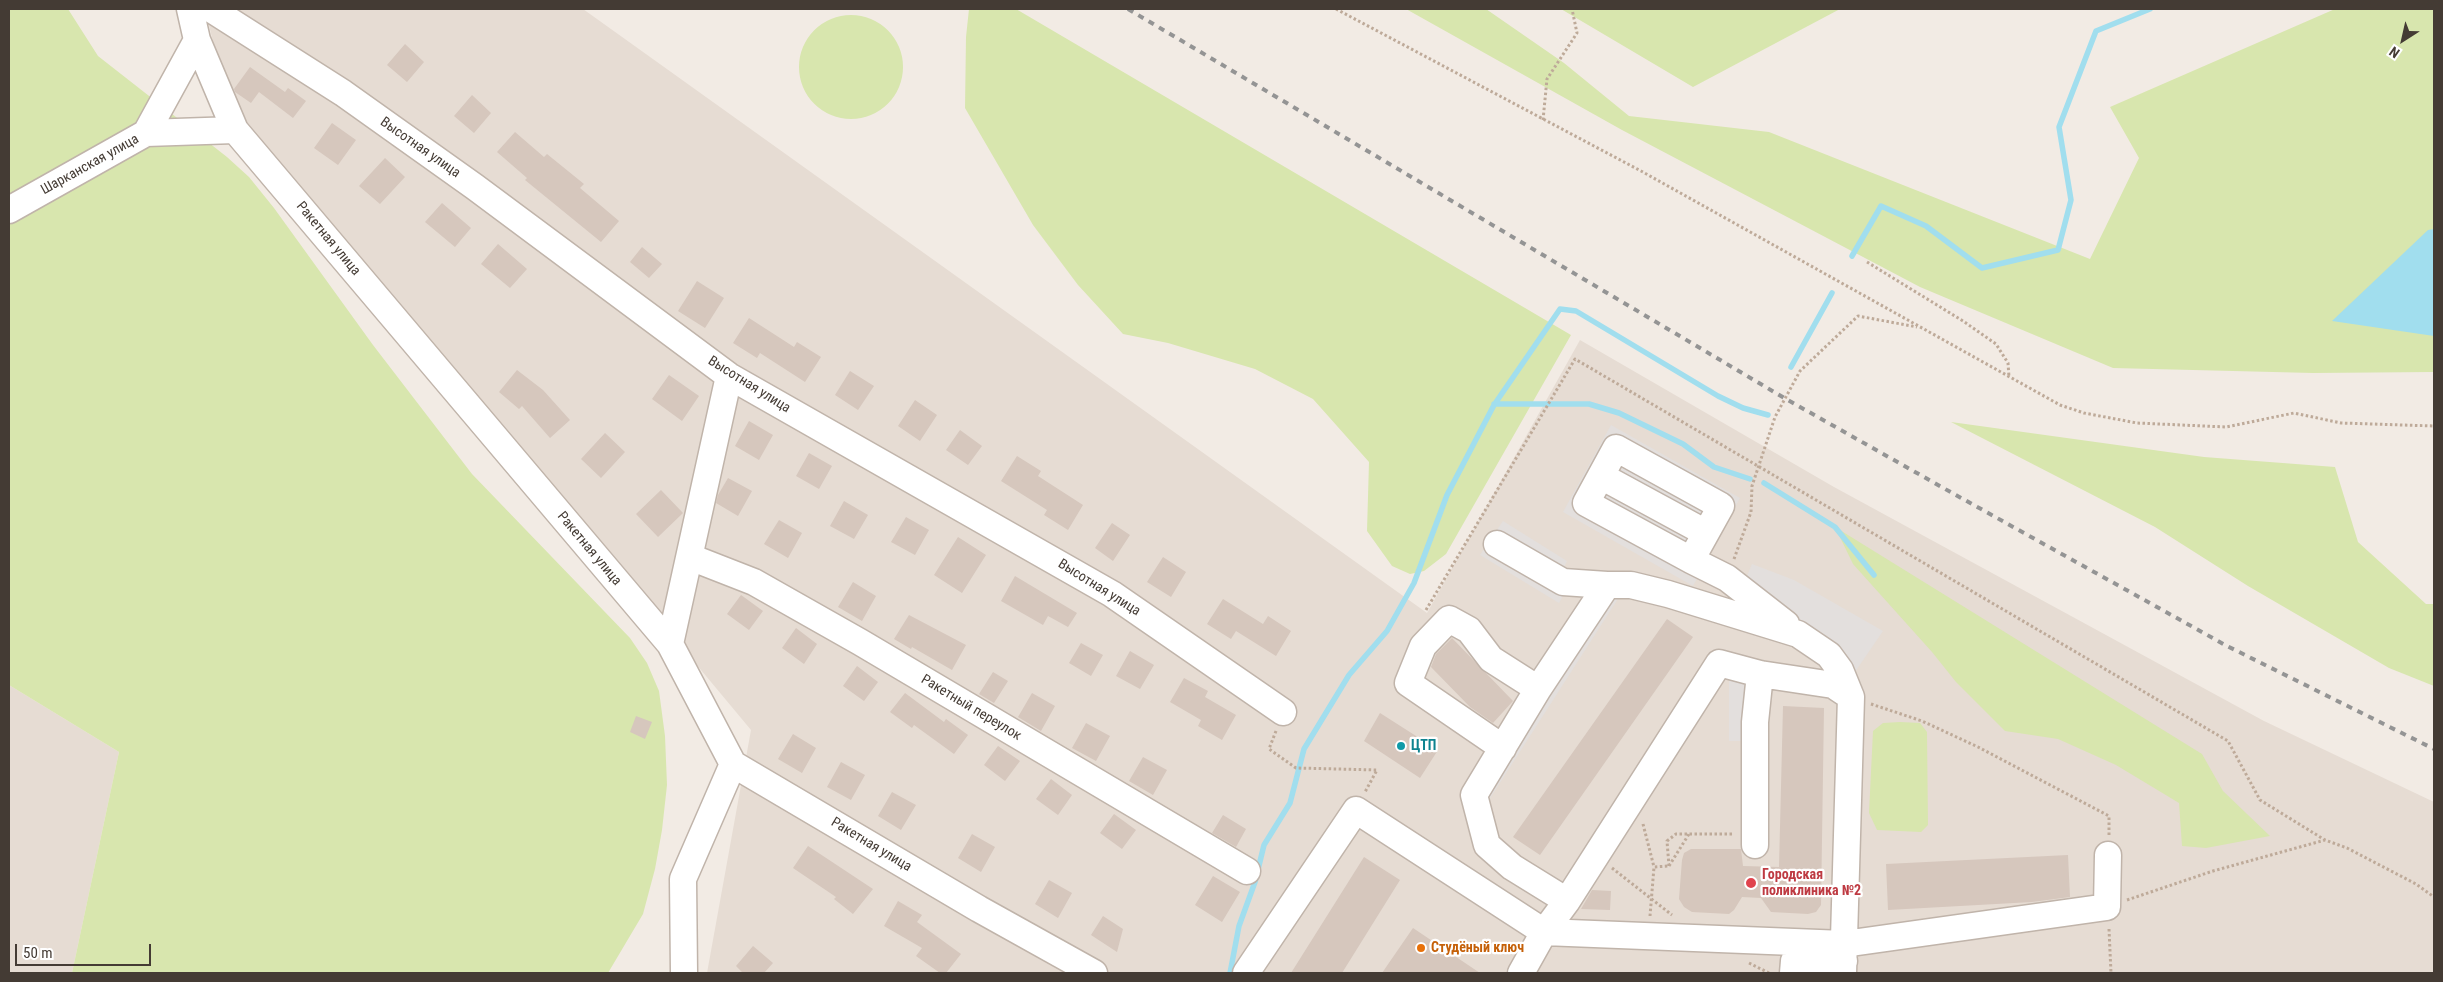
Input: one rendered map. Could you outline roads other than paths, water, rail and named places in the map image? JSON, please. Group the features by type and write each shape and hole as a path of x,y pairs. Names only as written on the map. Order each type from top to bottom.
{"street":[{"name":"Ракетная улица","path":"190,9 197,40 235,130 670,644 733,764 979,909 1094,973"},
{"name":"Высотная улица","path":"211,9 343,93 467,181 729,376 1112,594 1283,712"},
{"path":"146,133 197,40"},
{"name":"Шарканская улица","path":"9,210 146,133 235,130"},
{"path":"670,644 729,376"},
{"path":"1691,560 1720,506 1616,448 1586,503 1691,560 1727,578 1798,634 1829,654 1840,670 1851,698 1844,959"},
{"path":"1497,544 1563,582 1631,585 1668,594 1798,634"},
{"name":"Ракетный переулок","path":"690,557 762,586 1247,871"},
{"path":"1567,901 1512,867 1487,845 1474,795 1538,689 1607,585"},
{"path":"1503,748 1408,683 1423,646 1449,619 1469,630 1491,658 1538,689"},
{"path":"1521,973 1544,932 1567,901 1719,663 1760,674 1833,685 1851,698"},
{"path":"1755,840 1755,722 1760,674"},
{"path":"686,972 683,879 733,764"},
{"path":"1246,973 1356,810 1544,932 1648,936 1844,959"},
{"path":"1794,973 1794,961 1844,959 2107,906 2108,855"}],"water":[{"path":"2434,229 2434,336 2332,321 2428,230"}],"waterway":[{"path":"1852,256 1881,206 1926,226 1982,268 2058,250 2071,200 2059,127 2096,31 2150,9"},
{"path":"1791,367 1832,293"},
{"path":"1230,973 1239,926 1255,882 1264,845 1290,803 1304,749 1349,675 1387,631 1414,583 1447,495 1494,405 1560,309 1576,311 1718,396 1743,408 1768,415"},
{"path":"1494,404 1589,404 1619,413 1683,444 1714,467 1750,479"},
{"path":"1764,483 1835,527 1874,575"}],"railway":[{"path":"1128,9 1786,399 2227,646 2434,749"}],"place":[{"name":"ЦТП","path":"1401,746"},
{"name":"Городская поликлиника №2","path":"1751,883"},
{"name":"Студёный ключ","path":"1421,948"}]}
